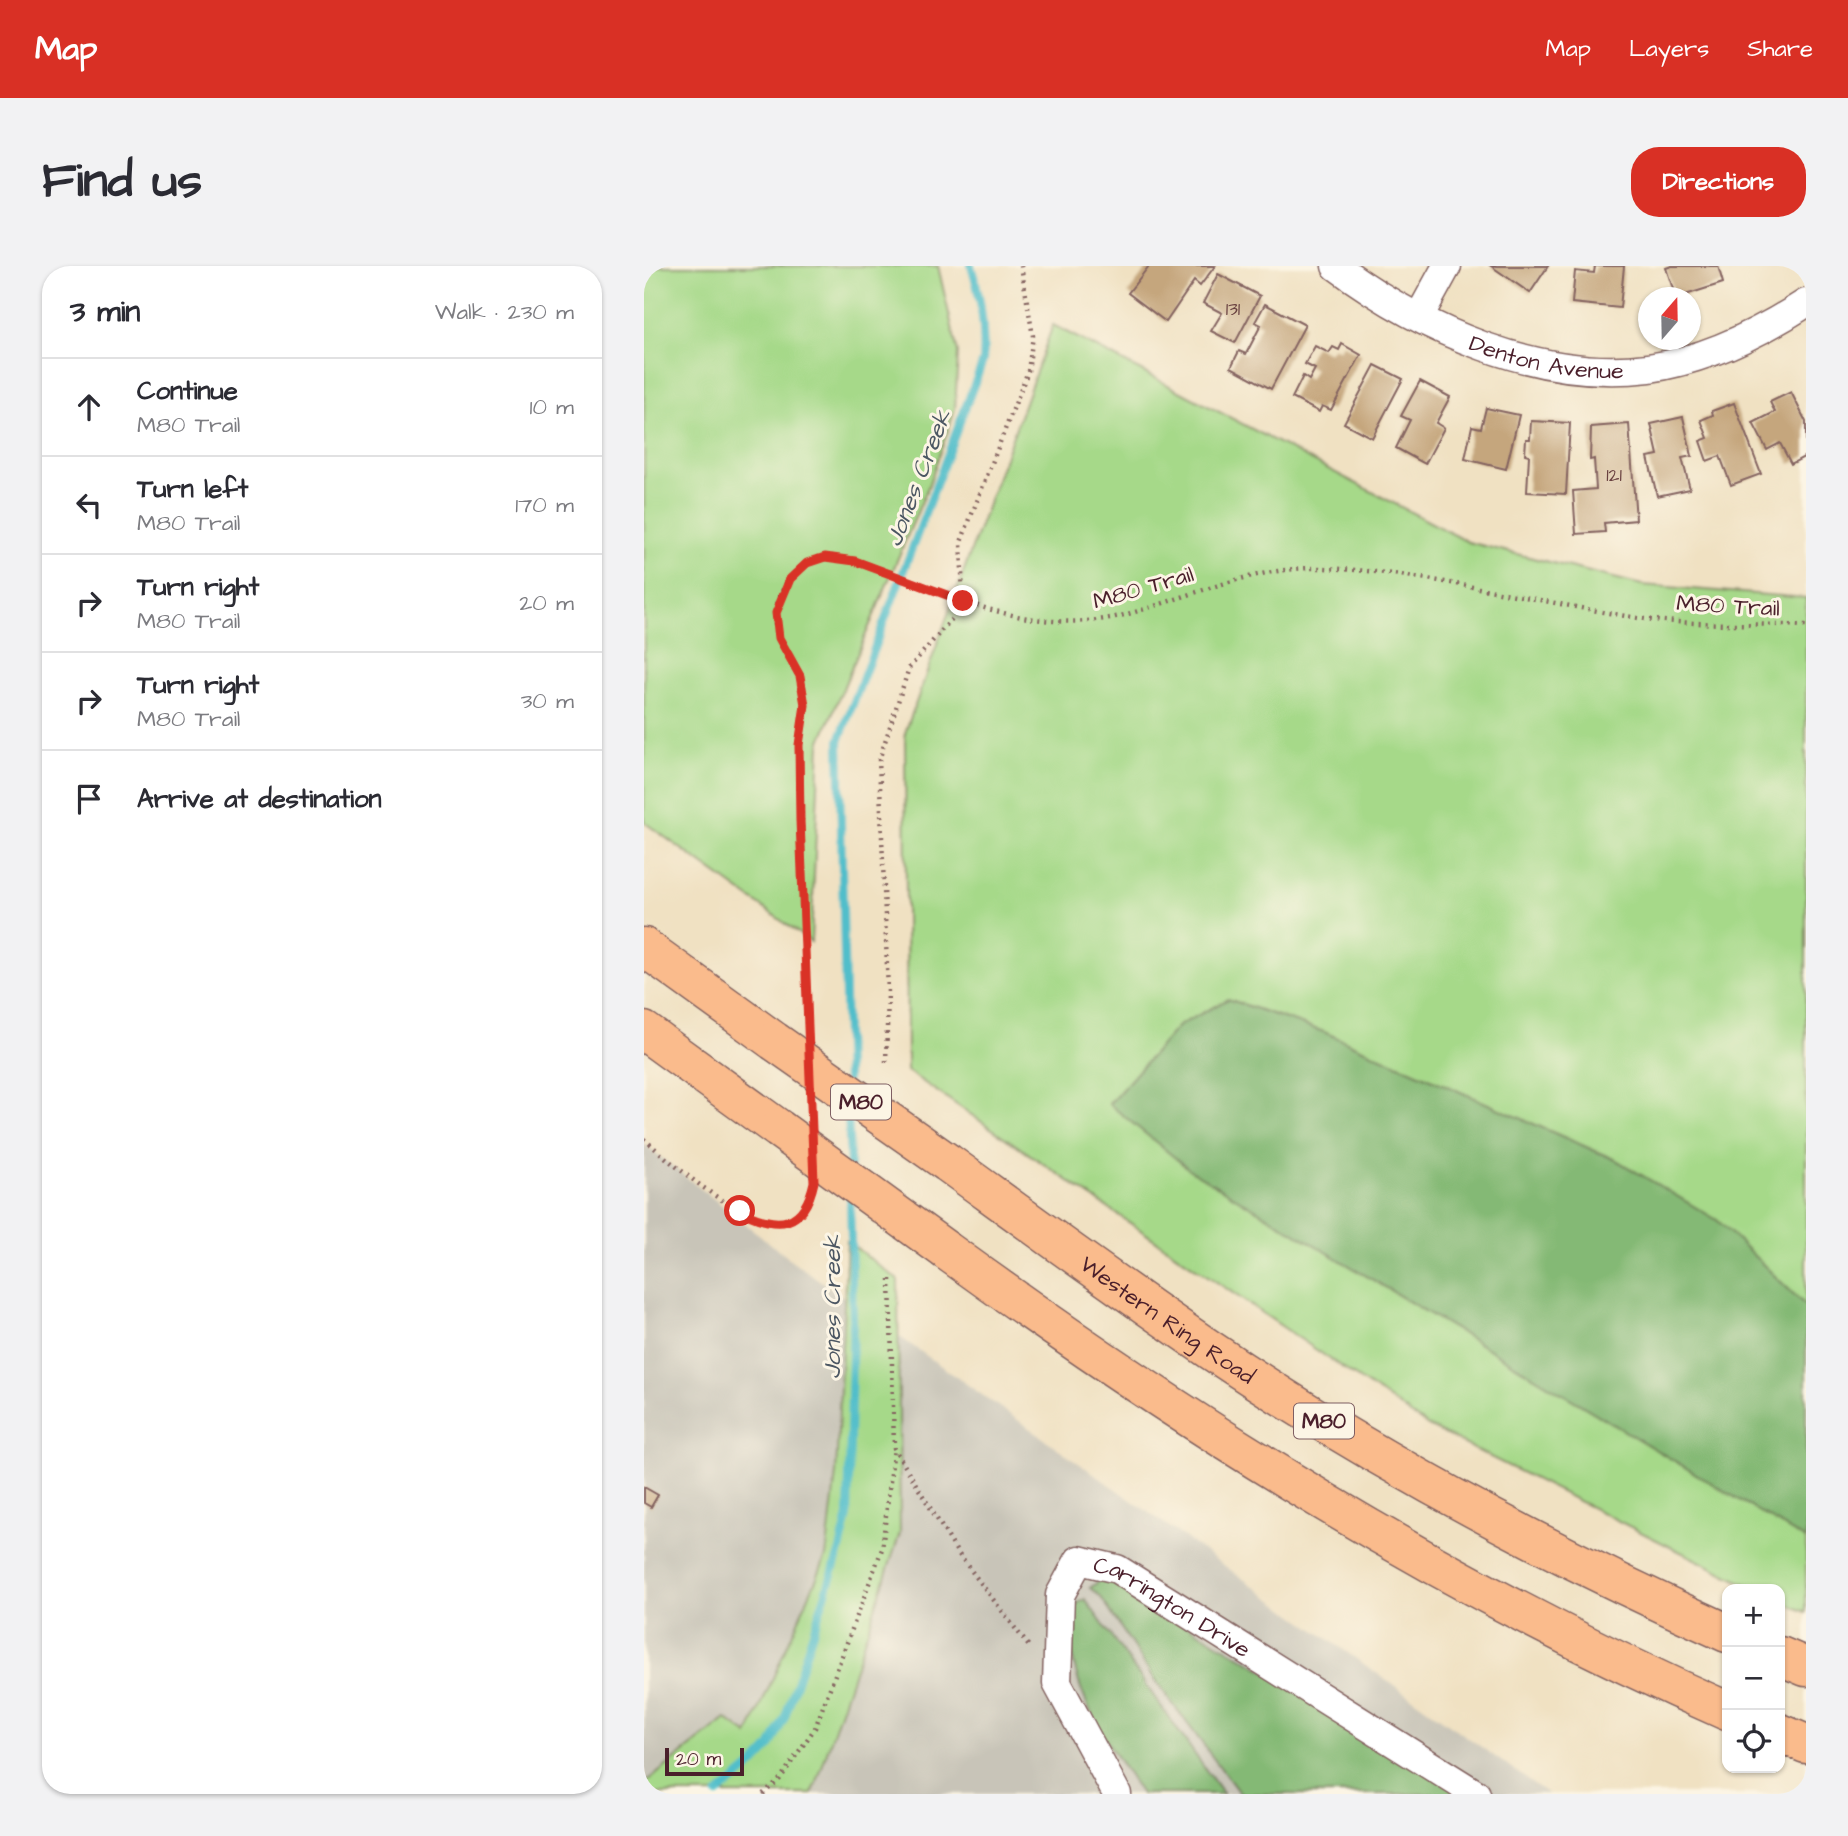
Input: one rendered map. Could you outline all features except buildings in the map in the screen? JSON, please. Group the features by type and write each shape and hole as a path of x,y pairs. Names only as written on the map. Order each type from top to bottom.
{"highway":[{"name":"Western Ring Road","path":"644,947 791,1039 948,1163 1213,1352 1345,1434 1499,1520 1607,1576 1722,1631"},
{"path":"644,1031 1039,1317 1212,1434 1391,1543 1581,1643 1725,1710"},
{"path":"1785,1658 1806,1667"},
{"path":"1785,1735 1806,1744"}],"street":[{"name":"Denton Avenue","path":"1336,266 1419,317 1488,348 1552,364 1590,369 1649,368 1735,343 1767,328 1806,303"},
{"path":"1419,317 1447,266"},
{"name":"Carrington Drive","path":"1057,1683 1060,1595 1079,1560 1117,1569 1476,1794"},
{"path":"1057,1683 1117,1794"}],"path":[{"path":"886,1062 888,993 879,760 909,668 957,613 963,601 961,542 1028,371 1033,336 1021,266"},
{"name":"M80 Trail","path":"791,1039 799,745 805,705 800,676 779,638 776,613 783,589 807,563 834,557 868,565 991,611 1036,621 1081,622 1125,614 1246,577 1282,570 1324,568 1429,581 1636,618 1806,626"},
{"path":"644,1139 722,1200 759,1220 776,1224 801,1214 810,1200 814,1182"},
{"path":"763,1794 780,1779 814,1728 882,1549 894,1448 890,1279"},
{"path":"894,1448 957,1552 1057,1683"}],"shaded area":[{"path":"644,1144 795,1263 1548,1794 644,1794"}],"green space":[{"path":"644,266 938,266 958,353 955,410 928,487 820,743 811,942 644,822"},
{"path":"1053,325 1468,542 1642,585 1806,598 1806,1612 1785,1603 1785,1584 1745,1584 1428,1426 907,1071 905,733"},
{"path":"1228,999 1324,1032 1616,1160 1717,1220 1806,1306 1806,1540 1190,1170 1109,1104 1178,1026"},
{"path":"847,1241 898,1280 900,1533 816,1785 812,1794 644,1794 644,1784 726,1719 748,1735 826,1557 836,1473"},
{"path":"1104,1577 1476,1794 1240,1794 1155,1680 1100,1596 1090,1588"},
{"path":"1085,1599 1223,1794 1141,1794 1099,1728 1078,1680 1071,1630 1075,1605"}],"waterway":[{"name":"Jones Creek","path":"847,1079 839,741 983,361 982,313 971,266"},
{"name":"Jones Creek","path":"848,1109 850,1166"},
{"name":"Jones Creek","path":"718,1794 770,1747 785,1717 840,1550 848,1516 853,1319 850,1197"}],"route":[{"path":"740,1211 759,1220 776,1224 786,1222 801,1214 810,1200 814,1182 800,820 799,745 805,705 800,676 779,638 776,626 776,613 783,589 798,569 807,563 834,557 855,561 963,601"}]}
